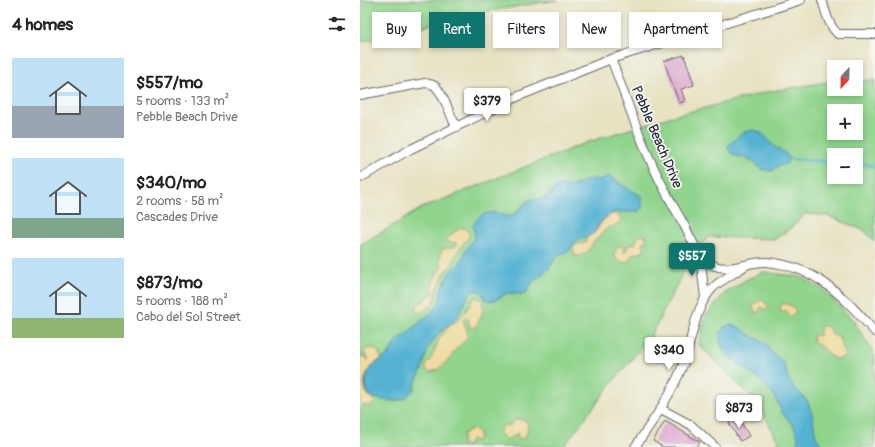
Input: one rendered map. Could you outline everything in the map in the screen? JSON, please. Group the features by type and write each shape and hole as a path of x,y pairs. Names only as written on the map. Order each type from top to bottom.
{"street":[{"path":"360,178 405,153 519,96 611,59 801,0"},
{"path":"822,0 829,23 833,30 838,34 875,34"},
{"name":"Pebble Beach Drive","path":"611,59 652,164 700,254 714,266 722,267 766,262 798,269 816,277 834,289 853,307 875,332"},
{"path":"360,95 425,84 433,85 438,89 442,96 456,127"},
{"path":"700,254 706,298"},
{"path":"635,447 661,409 684,364 694,323 706,298 716,285 749,263"},
{"path":"661,409 691,425 715,447"}],"green space":[{"path":"360,0 558,0 483,12 429,12 429,25 421,27 421,12 372,12 372,39 360,42"},
{"path":"875,80 875,242 865,231 829,216 805,214 791,228 775,239 708,237 689,260 650,338 615,379 563,447 360,447 360,245 422,208 588,142 669,117 771,91 827,82 827,96 863,96 863,81"},
{"path":"764,272 801,277 825,291 853,320 875,355 875,447 781,447 758,403 699,345 705,317 724,294 747,279"}],"sand":[{"path":"612,214 618,214 621,220 615,226 607,228 586,252 575,256 573,250 575,246 585,243 587,238 596,231 604,219"},
{"path":"460,228 465,228 469,233 469,237 459,249 452,264 445,272 437,289 434,303 421,313 418,312 416,306 434,293 432,286 433,282 442,266 440,263 441,251 457,246 456,243 447,242 447,238"},
{"path":"642,235 647,237 642,245 645,248 643,252 633,254 628,262 620,262 616,259 614,255 617,247 624,247 624,253 628,245 635,244 638,237"},
{"path":"475,297 481,299 483,303 483,310 475,328 470,328 468,318 466,317 463,320 468,334 467,338 439,369 431,372 426,370 426,365 431,359 439,339 450,325 455,323 465,312"},
{"path":"762,300 769,306 767,310 761,307 759,312 756,313 753,305"},
{"path":"781,304 790,305 796,311 790,316 787,314 786,310 782,312 780,311"},
{"path":"821,326 827,326 834,336 839,336 845,355 841,359 836,359 828,355 826,350 813,342 813,334 819,336"},
{"path":"367,348 374,348 382,359 374,364 368,372 364,382 366,392 375,402 368,406 360,405 360,356 363,356 369,360 364,353"},
{"path":"517,419 527,421 528,430 525,438 517,439 518,433 506,440 500,433 501,426 511,425"},
{"path":"474,428 479,433 479,439 476,441 471,439 470,443 466,446 462,442 463,434"}],"water":[{"path":"753,130 764,135 774,146 786,154 789,159 786,164 778,166 773,171 763,170 746,157 739,157 731,153 727,147 742,133"},
{"path":"607,176 640,195 642,209 637,212 613,212 600,222 593,234 576,241 569,251 556,257 549,269 533,281 527,292 522,294 507,293 496,300 489,301 485,299 482,292 476,290 470,293 457,318 439,333 428,348 422,370 414,389 405,399 395,401 383,400 374,398 368,394 365,384 367,374 372,366 388,355 396,341 436,308 440,300 441,290 450,271 457,267 475,237 473,225 481,216 489,213 498,213 509,217 530,200 544,198 551,194 556,187 562,185 571,187 592,178 600,180"},
{"path":"730,325 739,327 751,336 766,344 770,351 783,362 789,380 794,388 808,402 812,414 816,437 823,447 797,447 798,436 793,425 782,413 775,397 761,381 732,359 722,349 719,335 724,327"}],"building":[{"path":"684,55 694,85 681,89 685,101 679,103 664,61"},
{"path":"738,417 749,436 740,441 729,423"},
{"path":"665,421 700,442 696,447 663,447 653,441"}],"waterway":[{"path":"789,159 827,162"},
{"path":"863,163 875,167"}]}
